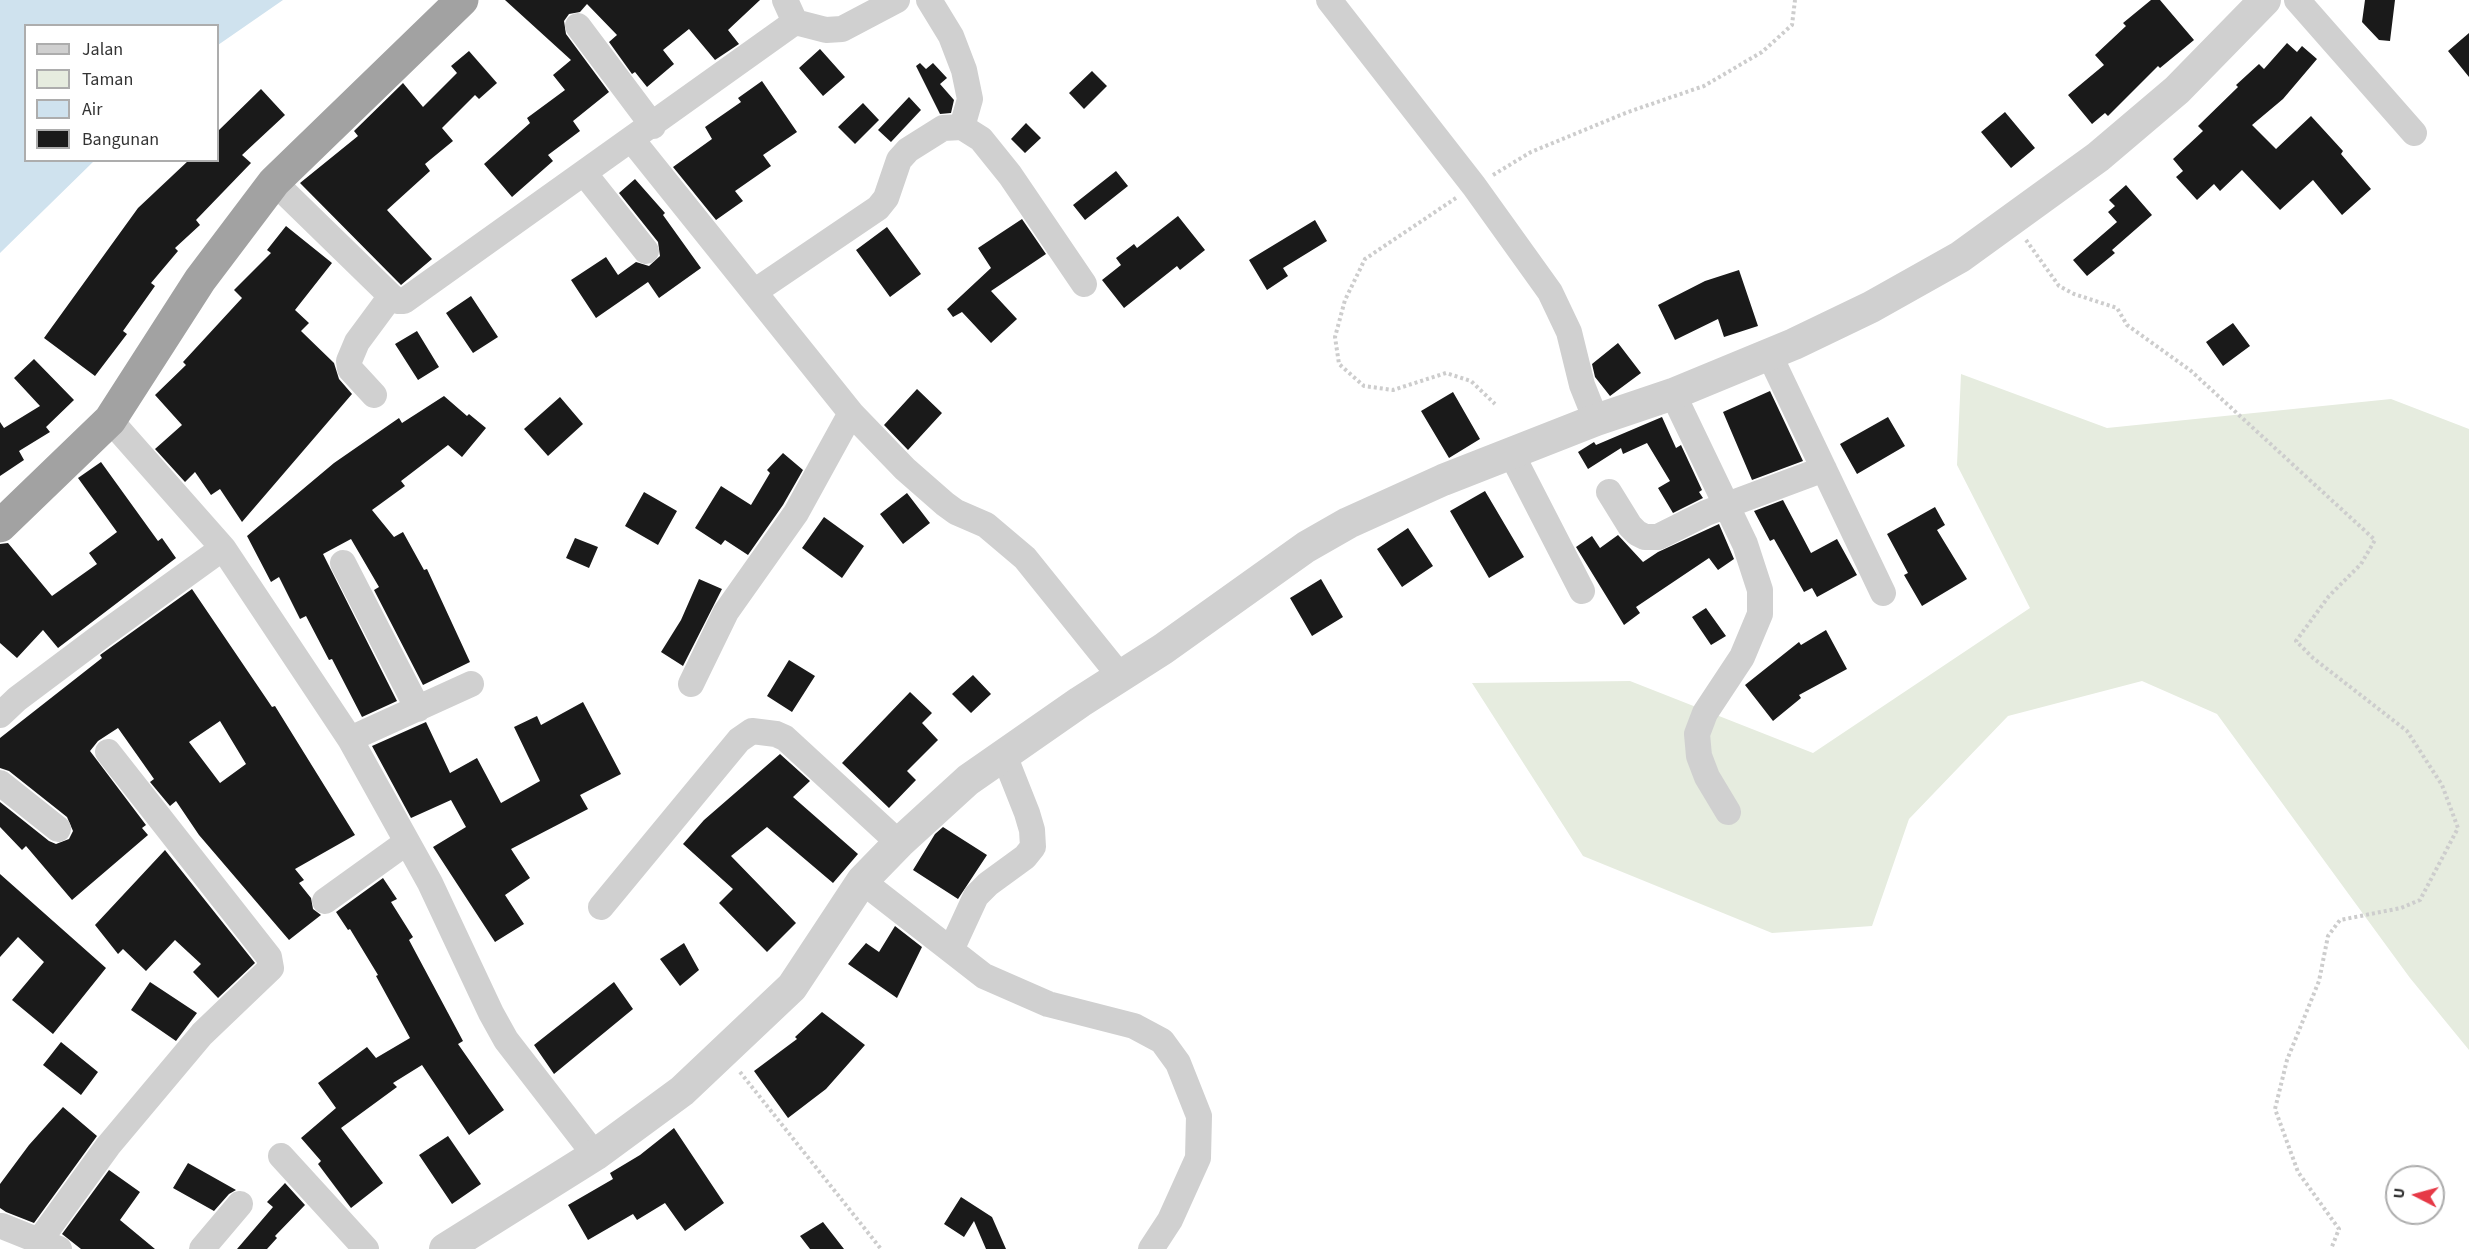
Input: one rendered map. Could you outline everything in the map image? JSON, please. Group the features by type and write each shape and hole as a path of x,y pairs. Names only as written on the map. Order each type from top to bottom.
{"highway":[{"path":"0,526 110,420 200,280 274,182 462,0"}],"street":[{"path":"274,182 397,301 404,301 653,126 790,11 826,30 842,29 897,0"},
{"path":"929,0 951,36 964,70 970,99 962,127"},
{"path":"1329,0 1474,186 1550,292 1569,332 1582,385 1596,420"},
{"path":"445,1249 595,1155 682,1091 792,987 862,881 899,843 968,780 1306,547 1348,523 1443,480 1596,420 1673,394 1769,354 1871,307 1960,258 2098,157 2177,90 2265,0"},
{"path":"2297,0 2414,133"},
{"path":"578,26 653,126"},
{"path":"754,292 878,208 886,198 898,160 908,150 943,128 962,127 981,139 1010,175 1084,284"},
{"path":"632,140 851,413 904,469 945,504 986,525 1025,558 1120,676"},
{"path":"584,173 646,251"},
{"path":"374,395 350,369 349,361 357,342 392,296"},
{"path":"1769,354 1883,593"},
{"path":"1673,394 1745,544 1760,590 1760,614 1742,657 1705,713 1697,734 1699,756 1707,777 1728,812"},
{"path":"692,684 726,612 796,513 851,413"},
{"path":"110,420 223,548 350,739 407,842 506,1040 595,1155"},
{"path":"1511,453 1582,591"},
{"path":"1609,492 1630,526 1645,537 1658,537 1726,506 1824,469"},
{"path":"0,715 17,699 101,636 223,548"},
{"path":"343,563 418,709"},
{"path":"350,739 471,684"},
{"path":"601,907 739,740 752,731 776,734 785,738 899,843"},
{"path":"1,1227 49,1245 108,1146 202,1034 270,968 269,957 108,752"},
{"path":"951,950 976,896 988,884 1025,857 1033,846 1032,830 1027,813 1004,755"},
{"path":"0,783 58,829"},
{"path":"325,901 407,842"},
{"path":"862,881 984,976 1048,1004 1134,1026 1162,1041 1178,1063 1199,1116 1198,1158 1170,1220 1151,1249"},
{"path":"281,1156 366,1249"},
{"path":"202,1249 240,1204"}],"path":[{"path":"2012,221 2060,286 2074,294 2117,308 2127,325 2190,370 2375,540 2361,564 2329,596 2296,641 2313,658 2407,731 2442,785 2458,828 2420,900 2401,909 2340,920 2328,936 2319,981 2287,1060 2275,1109 2298,1172 2338,1229 2331,1249"},
{"path":"724,1053 881,1249"}],"green space":[{"path":"1961,374 2107,428 2391,399 2469,429 2469,1050 2410,978 2217,714 2142,681 2008,716 1909,819 1872,926 1772,933 1583,856 1472,683 1630,681 1813,753 2030,608 1957,465"}],"water":[{"path":"0,0 283,0 219,44 219,24 24,24 24,162 93,162 0,253"}],"building":[{"path":"505,0 760,0 728,30 739,44 715,60 689,29 663,50 674,64 647,87 635,72 632,74 609,42 617,35 587,4 580,12 569,14 564,21 566,34 609,92 573,121 580,131 548,155 553,161 512,197 484,164 530,123 527,118 565,90 553,75 571,60"},
{"path":"2151,0 2160,0 2194,40 2160,68 2158,66 2108,116 2105,113 2092,124 2068,95 2104,65 2095,55 2126,26 2123,23"},
{"path":"2365,0 2395,0 2390,41 2379,40 2362,22"},
{"path":"2469,33 2469,77 2448,51"},
{"path":"2287,43 2297,52 2302,46 2317,59 2283,99 2252,125 2276,149 2311,116 2343,151 2341,154 2371,189 2342,215 2313,180 2280,210 2242,170 2220,191 2214,184 2197,200 2176,177 2183,171 2173,159 2203,131 2198,126 2238,87 2236,85 2259,64 2264,69"},
{"path":"820,49 845,77 823,96 799,68"},
{"path":"469,51 497,83 479,99 475,95 442,128 453,141 425,164 430,171 387,210 432,259 401,285 300,183 358,136 354,131 403,83 423,107 457,73 451,66"},
{"path":"920,63 926,69 933,63 947,78 940,84 954,100 951,113 940,114 916,66"},
{"path":"1092,71 1107,86 1084,109 1069,93"},
{"path":"762,81 797,132 763,155 771,166 735,191 743,201 716,220 673,167 712,139 705,127 741,102 738,98"},
{"path":"261,89 285,115 242,155 251,163 196,220 200,225 175,248 178,251 151,283 155,286 123,331 127,334 95,376 44,338 138,208 187,162 219,162 219,130"},
{"path":"909,97 921,110 891,142 878,130"},
{"path":"863,103 879,120 855,144 838,127"},
{"path":"2005,112 2035,148 2011,168 1981,132"},
{"path":"1026,123 1041,138 1025,153 1011,139"},
{"path":"1116,171 1128,186 1085,220 1073,205"},
{"path":"635,179 665,213 663,215 701,268 659,298 648,282 596,318 571,280 606,257 618,275 636,262 649,266 660,256 658,242 619,193"},
{"path":"2126,185 2152,215 2112,250 2115,253 2087,276 2073,260 2117,222 2108,212 2115,206 2109,200"},
{"path":"1178,216 1205,250 1180,270 1177,266 1124,308 1102,280 1121,265 1116,258 1134,244 1137,248"},
{"path":"1022,219 1046,254 991,291 1017,319 991,343 962,312 953,317 947,309 991,268 978,248"},
{"path":"1315,220 1327,241 1283,268 1288,276 1267,290 1249,260"},
{"path":"286,226 332,263 295,310 309,323 301,331 334,363 339,379 352,394 242,522 220,489 211,495 195,472 185,482 155,449 182,425 155,395 186,365 183,362 242,298 234,290 271,253 267,250"},
{"path":"887,227 921,274 890,297 856,250"},
{"path":"1739,270 1758,326 1724,337 1718,319 1675,340 1658,305 1705,281"},
{"path":"471,296 498,337 473,353 446,313"},
{"path":"2233,323 2250,346 2223,366 2206,342"},
{"path":"417,331 439,367 418,380 395,344"},
{"path":"1618,343 1641,373 1610,396 1595,377 1592,364"},
{"path":"34,359 74,400 46,427 50,432 19,451 24,460 0,476 0,422 4,428 40,406 14,378"},
{"path":"917,389 942,413 908,450 884,425"},
{"path":"1770,391 1803,461 1752,480 1723,412"},
{"path":"1453,392 1480,439 1449,458 1421,411"},
{"path":"444,396 467,416 469,414 486,428 462,457 448,445 401,481 405,486 372,510 394,537 403,532 424,570 427,569 470,662 423,685 374,590 379,587 351,539 323,554 397,701 362,717 332,659 329,660 306,616 300,619 279,577 271,582 247,536 334,463 399,418 402,423"},
{"path":"560,397 583,424 548,456 524,429"},
{"path":"1662,417 1676,448 1681,445 1702,490 1699,492 1703,498 1673,513 1658,488 1670,481 1647,443 1623,454 1621,448 1588,469 1578,452 1594,442 1596,445"},
{"path":"1888,417 1905,446 1857,474 1840,444"},
{"path":"783,453 803,470 783,505 748,555 725,540 721,545 695,528 721,486 751,505 770,473 767,470"},
{"path":"101,462 158,541 162,538 176,558 58,648 43,630 17,658 0,643 0,544 8,543 52,596 97,564 89,553 117,532 78,478"},
{"path":"1485,491 1524,557 1489,578 1450,511"},
{"path":"644,492 677,511 658,545 625,526"},
{"path":"907,493 930,523 903,544 880,514"},
{"path":"1783,500 1811,553 1837,539 1857,575 1817,597 1812,588 1804,592 1774,539 1770,541 1754,511"},
{"path":"1935,507 1945,525 1937,530 1967,579 1922,606 1904,575 1908,573 1887,534"},
{"path":"824,517 864,546 842,578 802,548"},
{"path":"1719,524 1734,559 1718,570 1709,558 1636,607 1640,613 1624,625 1576,547 1592,536 1600,548 1618,535 1643,562 1658,552"},
{"path":"1408,528 1433,566 1402,587 1377,549"},
{"path":"575,538 598,547 589,568 566,558"},
{"path":"699,579 722,589 683,666 661,652 681,620"},
{"path":"1321,579 1343,617 1312,636 1290,598"},
{"path":"192,589 272,707 275,706 355,835 295,869 304,880 299,883 311,898 313,909 321,915 289,940 199,835 176,801 170,806 150,782 154,779 118,728 98,741 90,751 146,825 142,828 148,835 72,900 26,846 22,850 0,827 0,802 49,841 56,844 69,839 73,831 67,817 9,771 0,768 0,738 102,658 100,655","holes":["220,721 246,764 220,783 189,742"]},
{"path":"1706,608 1726,636 1711,645 1692,617"},
{"path":"1826,630 1847,669 1799,695 1801,698 1773,721 1745,685 1799,642 1801,645"},
{"path":"789,660 815,676 792,712 767,696"},
{"path":"973,675 991,694 971,713 952,694"},
{"path":"910,692 932,713 922,723 938,740 907,771 916,780 889,808 842,763"},
{"path":"583,702 621,774 580,795 588,809 511,849 530,878 505,895 524,924 495,942 433,847 466,827 451,800 411,818 372,746 426,722 450,773 477,758 501,803 540,781 514,727 537,716 541,725"},
{"path":"780,754 810,781 793,797 858,854 833,883 767,827 731,856 796,923 767,952 719,903 733,889 683,844 704,820"},
{"path":"943,827 987,855 958,899 913,870 935,834"},
{"path":"165,850 255,963 218,998 193,972 201,964 175,940 146,971 123,949 118,954 95,925"},
{"path":"0,874 106,968 53,1034 12,1000 44,962 18,937 0,957"},
{"path":"383,878 397,899 391,902 413,937 409,940 463,1041 458,1044 504,1110 469,1135 422,1065 393,1083 397,1087 341,1128 383,1183 351,1208 318,1164 321,1161 301,1138 336,1108 318,1083 367,1047 376,1058 410,1038 376,976 378,975 350,929 348,930 336,912"},
{"path":"895,926 922,947 897,998 848,964 866,943 879,952"},
{"path":"684,943 699,970 680,986 660,959"},
{"path":"150,982 197,1013 176,1041 131,1010"},
{"path":"614,982 633,1009 554,1074 534,1045"},
{"path":"822,1012 865,1045 826,1089 788,1118 754,1071 797,1039 795,1037"},
{"path":"61,1042 98,1072 81,1095 43,1065"},
{"path":"63,1107 97,1136 34,1223 0,1208 0,1184 29,1145"},
{"path":"674,1128 724,1203 685,1231 665,1203 637,1220 633,1214 588,1240 568,1205 613,1179 610,1173 640,1155"},
{"path":"448,1136 481,1184 452,1204 419,1155"},
{"path":"188,1163 236,1190 229,1194 214,1211 173,1188"},
{"path":"109,1170 140,1192 120,1220 155,1249 81,1249 62,1234"},
{"path":"285,1183 305,1205 275,1236 277,1238 267,1249 237,1249 273,1207 267,1202"},
{"path":"961,1197 992,1217 1006,1249 986,1249 974,1221 964,1237 944,1224"},
{"path":"823,1222 844,1249 810,1249 800,1236"}]}
